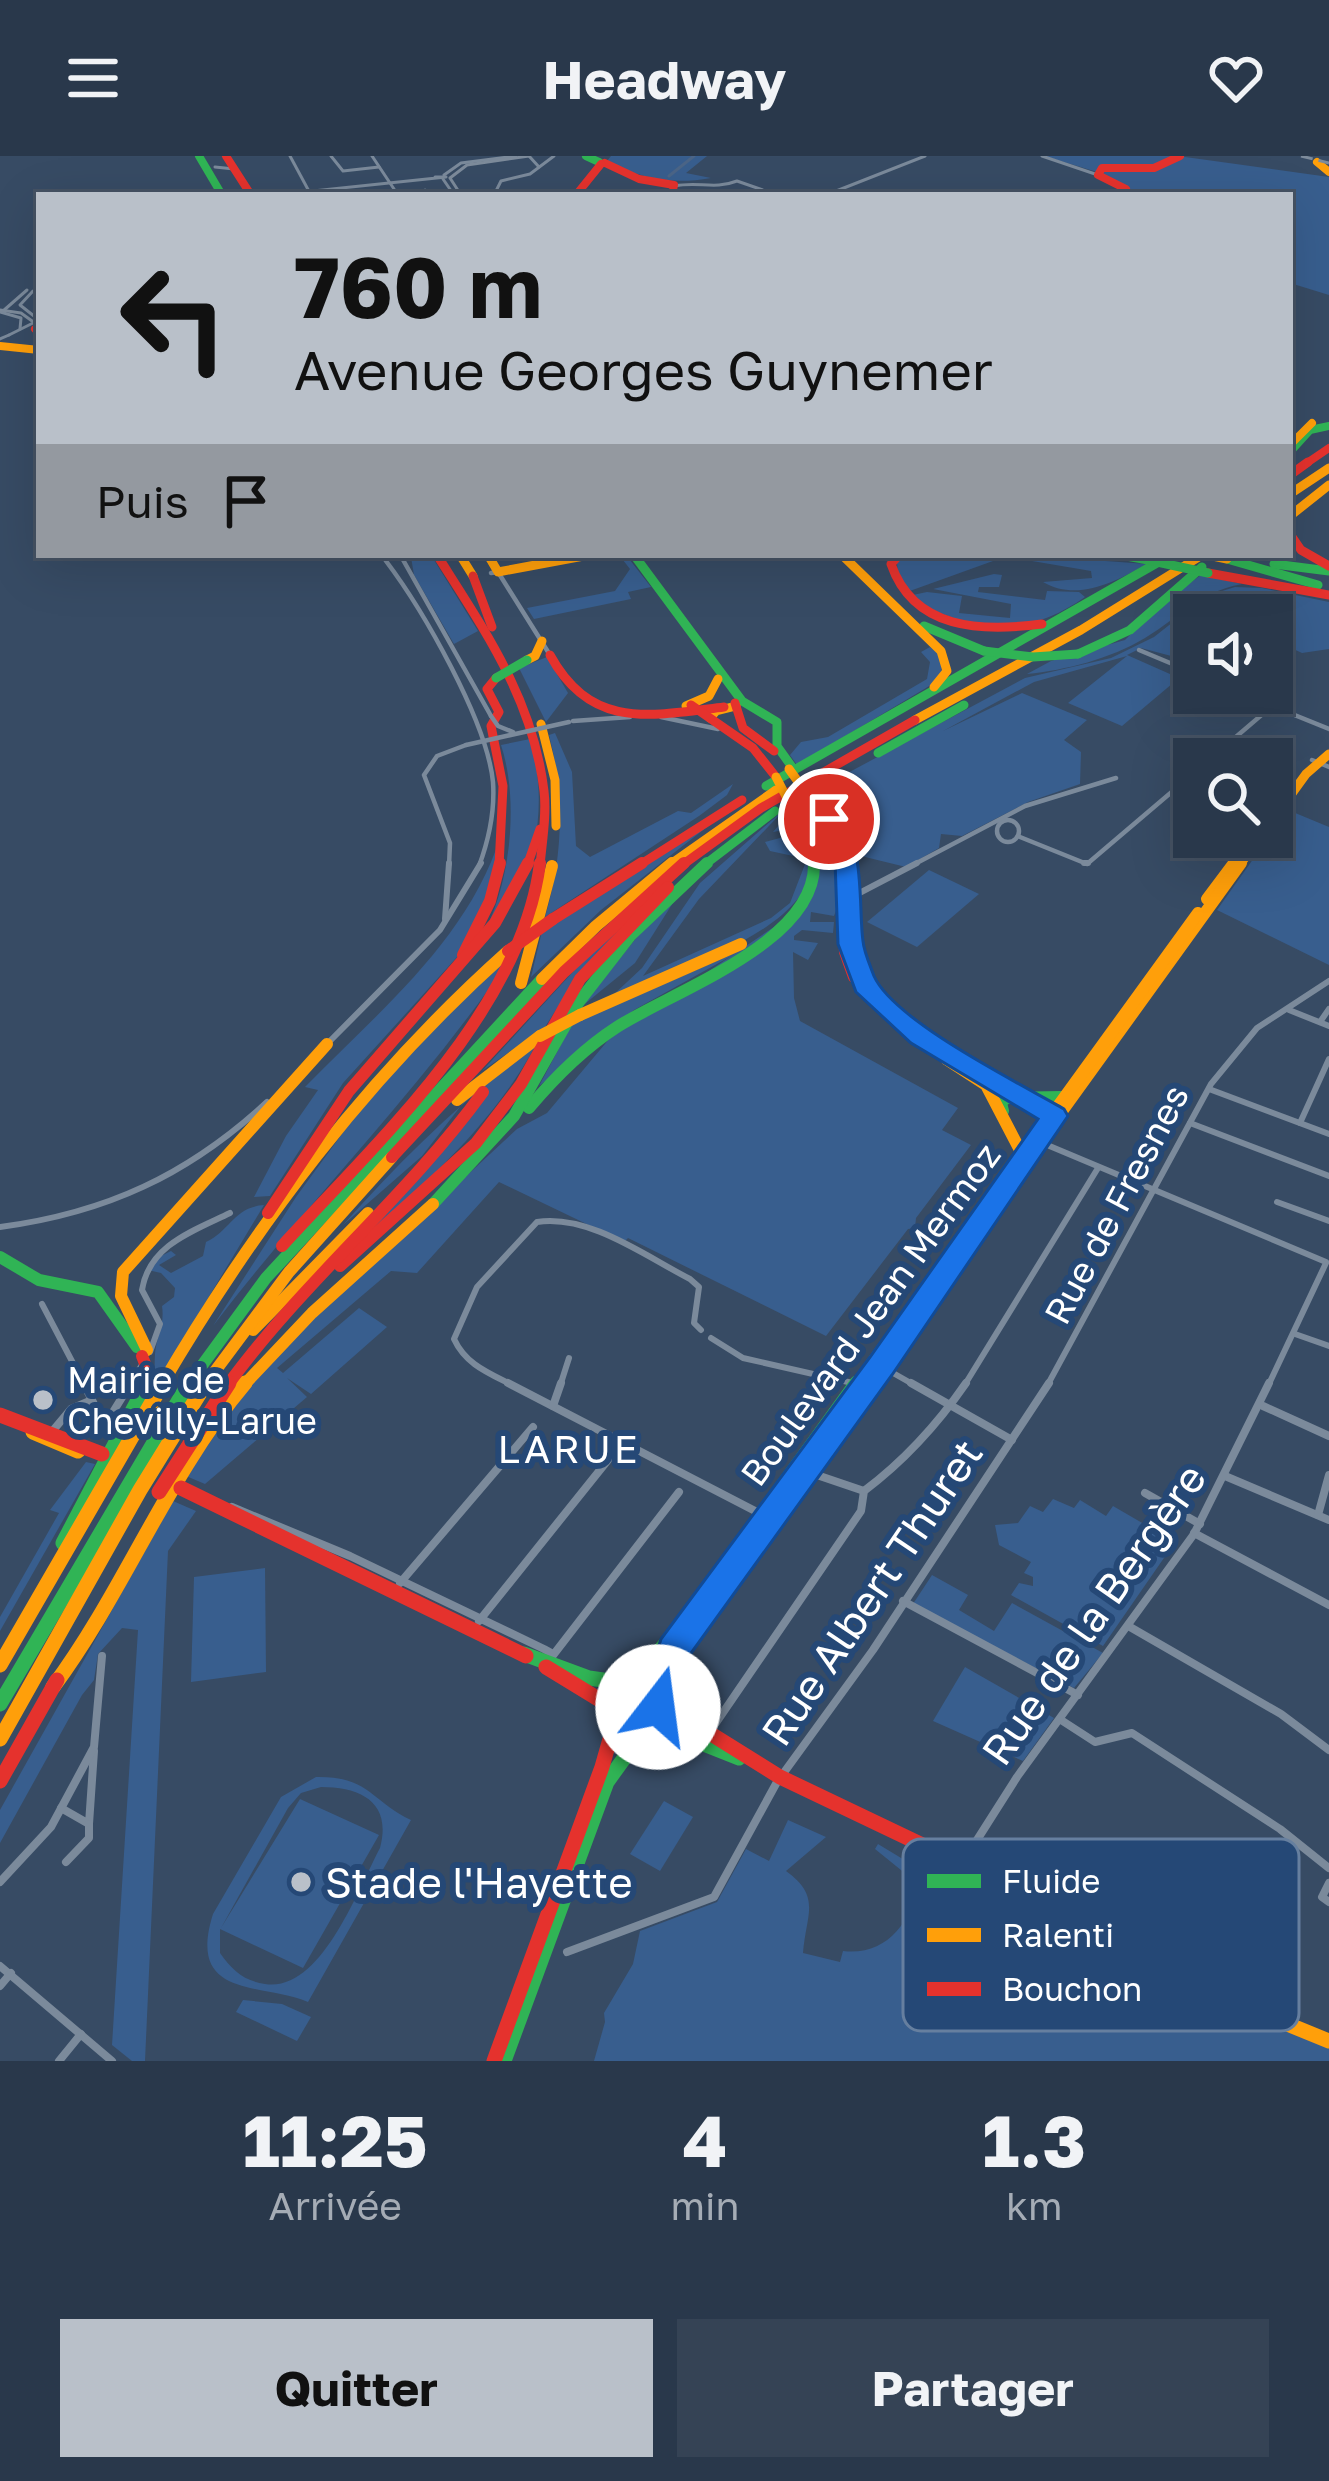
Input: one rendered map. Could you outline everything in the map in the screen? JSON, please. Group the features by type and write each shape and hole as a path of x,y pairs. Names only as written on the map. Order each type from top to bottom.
{"main road":[{"path":"1124,192 1098,175 1110,166 1157,167 1180,156"},
{"path":"1319,159 1329,172"},
{"path":"207,160 224,192"},
{"path":"577,192 601,161 672,192"},
{"path":"230,162 249,192"},
{"path":"3,343 35,334"},
{"path":"1293,444 1307,425 1329,424"},
{"path":"1293,470 1329,446"},
{"path":"1293,483 1329,458"},
{"path":"1293,492 1329,468"},
{"path":"1293,513 1329,482"},
{"path":"1293,538 1328,582"},
{"path":"1293,553 1306,564"},
{"path":"444,558 492,627"},
{"path":"266,1278 281,1248 475,1023 508,974 542,872 545,795 528,714 444,558"},
{"path":"462,558 536,712 555,780 553,861 524,981"},
{"path":"489,558 494,573 573,558"},
{"path":"636,558 743,709 748,734"},
{"path":"846,558 925,627 984,651 1033,657 1078,654 1127,635 1162,597 1208,565"},
{"path":"846,558 946,658 943,679 905,707"},
{"path":"897,558 891,574 902,593 923,611 964,627 1026,628 1096,601"},
{"path":"1137,558 1328,582"},
{"path":"244,1259 393,1059 508,951 711,818 1166,558"},
{"path":"0,1703 180,1396 266,1278 576,942 671,860 776,790 1113,602 1182,558"},
{"path":"1227,558 1328,582"},
{"path":"0,1739 206,1383 265,1301 620,916 705,847 769,805 1133,599 1208,565"},
{"path":"449,1188 519,1109 579,1003 607,964 726,847 798,797 1208,565"},
{"path":"692,634 718,679 743,709"},
{"path":"415,1015 477,937 494,897 507,811 503,761 491,726 500,712 487,689 496,678 537,657 542,641"},
{"path":"53,1687 76,1659 183,1468 232,1397 316,1307 449,1188 591,1046 740,954 808,895 815,869 810,842 793,810 776,739 778,724 743,709 622,711 591,702 537,657"},
{"path":"700,711 718,679"},
{"path":"700,711 786,771"},
{"path":"748,734 776,739"},
{"path":"748,734 769,743 844,848 845,956 863,986 900,1028 980,1080 1022,1154"},
{"path":"1293,789 1323,758"},
{"path":"1293,794 1323,758"},
{"path":"0,1665 318,1132 365,1069 484,944 513,905 536,851 545,795"},
{"path":"813,800 835,838 850,944 863,986 920,1036 1051,1119"},
{"path":"260,1346 328,1277 448,1172 490,1126 521,1084 572,992 605,949 687,870 769,805"},
{"path":"1154,978 1241,858"},
{"path":"403,1147 485,1075 540,1036 751,940 796,910"},
{"name":"Boulevard Jean Mermoz","path":"1051,1119 1062,1097 1154,978"},
{"name":"Boulevard Jean Mermoz","path":"561,1897 608,1782 656,1712 673,1650 1154,978"},
{"path":"19,1634 153,1376 121,1296 123,1272 327,1044"},
{"path":"0,1781 194,1431 309,1285 442,1149 479,1093 418,1168 317,1262 206,1383"},
{"path":"1036,1140 1004,1118 1003,1100 1062,1097"},
{"name":"Boulevard Jean Mermoz","path":"876,1363 1036,1140"},
{"path":"0,1257 39,1280 98,1292 146,1358"},
{"name":"Boulevard Jean Mermoz","path":"561,1897 618,1711 632,1684 806,1471 858,1387"},
{"path":"0,1417 100,1456"},
{"path":"179,1490 524,1654 618,1711 630,1724 706,1739 908,1839"},
{"path":"524,1654 552,1659 602,1681 648,1686 706,1739"},
{"path":"494,2061 561,1897"},
{"path":"504,2061 561,1897"},
{"path":"1299,2029 1329,2042"}],"street":[{"path":"290,156 309,192"},
{"path":"331,156 344,171 379,167"},
{"path":"372,156 396,192"},
{"path":"454,156 461,163"},
{"path":"315,192 443,177 461,163 516,156"},
{"path":"529,156 538,167"},
{"path":"496,192 501,181 530,174 554,156"},
{"path":"834,192 925,156"},
{"path":"1042,156 1098,175"},
{"path":"207,160 230,162"},
{"path":"443,177 452,192"},
{"path":"676,192 692,182 716,189 737,181 769,192"},
{"path":"336,188 338,192"},
{"path":"30,290 20,305 35,334 2,311 30,290"},
{"path":"3,343 22,327 35,334"},
{"path":"3,343 35,334"},
{"path":"402,558 491,716 498,726 517,733"},
{"path":"0,1226 106,1206 188,1169 242,1126 327,1044 445,922 467,887 489,831 494,797 491,770 466,701 388,563"},
{"path":"494,573 542,641"},
{"path":"1139,650 1173,665"},
{"path":"445,922 451,843 424,775 437,756 466,745 622,711"},
{"path":"1235,738 1263,714"},
{"path":"1292,714 1329,727"},
{"path":"571,722 660,716 698,722 733,736"},
{"path":"1301,717 1329,727"},
{"path":"845,900 1012,813 1058,793 1116,778"},
{"path":"986,826 1005,839 1020,837 1087,864 1173,791"},
{"path":"1012,813 1012,823"},
{"path":"1000,819 1022,829 1020,837"},
{"path":"994,831 999,824 1012,823"},
{"name":"Rue de Fresnes","path":"1012,1440 1054,1375 1209,1088 1257,1028 1329,981"},
{"path":"1320,1022 1329,1009"},
{"path":"1288,1010 1329,1026"},
{"path":"1300,1123 1329,1059"},
{"path":"1209,1088 1329,1134"},
{"path":"1190,1123 1329,1176"},
{"path":"1036,1140 1328,1263"},
{"path":"864,1492 881,1482 951,1406 1098,1168"},
{"path":"1276,1202 1329,1221"},
{"path":"42,1304 100,1417 111,1417 159,1331 155,1310 142,1290 147,1267 162,1248 230,1213"},
{"path":"701,1330 694,1323 699,1287 690,1279 561,1219 537,1222 474,1291 454,1339 460,1355 473,1366 766,1516"},
{"name":"Rue de la Bergère","path":"977,1839 1026,1761 1130,1627 1194,1533 1262,1406 1328,1263"},
{"path":"1295,1334 1329,1346"},
{"path":"711,1338 748,1360 858,1387"},
{"path":"554,1406 568,1358"},
{"path":"876,1363 1012,1440"},
{"path":"49,1435 72,1408 92,1400"},
{"path":"1262,1406 1329,1436"},
{"path":"400,1583 533,1427"},
{"name":"Rue Albert Thuret","path":"567,1952 714,1897 780,1777 873,1650 1012,1440"},
{"path":"479,1622 612,1456"},
{"path":"806,1471 864,1492"},
{"path":"1318,1516 1329,1475"},
{"path":"1225,1476 1329,1520"},
{"path":"215,1508 248,1511 350,1556 552,1659 679,1492"},
{"path":"706,1739 861,1511 864,1492"},
{"path":"1145,1493 1200,1523"},
{"path":"1194,1533 1329,1604"},
{"path":"903,1601 1078,1695"},
{"path":"1130,1627 1282,1714 1329,1750"},
{"path":"66,1862 89,1838 102,1656"},
{"path":"1061,1720 1095,1742 1132,1733 1293,1839"},
{"path":"0,1882 51,1827 94,1747"},
{"path":"61,1808 89,1824"},
{"path":"1299,1844 1329,1868"},
{"path":"1329,1883 1322,1897 1329,1903"},
{"path":"0,1966 112,2061"},
{"path":"0,1986 11,1972"},
{"path":"59,2061 81,2034"}],"shaded area":[{"path":"611,156 707,156 686,173 711,178 683,181 645,176 607,161"},
{"path":"1044,156 1178,156 1329,177 1329,295 1293,284 1293,192 1126,192 1097,172"},
{"path":"411,558 433,558 478,631 454,644 414,575"},
{"path":"621,558 628,558 651,587 628,592 631,599 534,619 527,608 615,591 630,569"},
{"path":"901,558 1024,558 993,561 907,592 898,578"},
{"path":"1064,558 1147,564 1109,583 1069,590 1043,582 1092,578 1091,571 1032,561"},
{"path":"1002,575 999,587 979,587 978,592 1045,600 1047,591 1079,592 1085,597 1040,620 996,626 953,618 908,596 927,592 962,596 959,613 1010,618 1011,604 933,589"},
{"path":"1201,575 1242,584 1212,594 1175,594"},
{"path":"1235,587 1291,594 1212,594"},
{"path":"1293,594 1329,602 1329,649 1302,653 1293,649"},
{"path":"1173,595 1173,618 1145,638 1072,666 1027,674 1051,661 1125,640"},
{"path":"1173,622 1173,656 1141,648 1127,655 1173,675 1173,683 1122,726 1068,703 1127,656 1034,682 943,731 1022,693 1087,720 1064,740 1081,752 1080,784 1028,802 962,836 941,834 939,848 906,867 857,855 857,861 852,858 838,820 844,791 832,786 814,791 1025,678 1111,658"},
{"path":"930,647 940,655 942,672 931,685 797,765 790,755 801,742 828,737 927,679 930,662 921,652"},
{"path":"547,657 568,693 546,722 519,668"},
{"path":"555,733 572,772 576,846 590,857 678,811 691,813 733,784 727,795 699,816 545,917 560,826 549,735"},
{"path":"530,739 539,794 532,851 516,892 485,931 501,888 509,839 510,790 501,745"},
{"path":"807,802 833,849 837,908 834,916 811,912 810,922 834,922 833,933 802,930 794,936 794,940 818,943 808,960 793,952 794,998 800,1021 958,1108 942,1130 971,1145 916,1218 915,1228 908,1229 826,1336 628,1238 624,1242 499,1182 417,1273 391,1271 277,1368 283,1373 359,1308 387,1327 311,1394 287,1378 307,1397 205,1484 186,1476 268,1360 517,1129 547,1113 610,1038 805,906 819,869 814,844 796,808"},
{"path":"787,807 699,899 643,976 771,918 790,903 807,859 770,851 765,842 795,834 790,829 773,832 790,812 812,863 805,888 787,910 731,947 611,997 642,968 700,883"},
{"path":"1293,812 1329,827 1329,965 1217,910 1254,858 1293,858"},
{"path":"712,823 601,910 531,977 542,931"},
{"path":"501,835 488,909 467,946 343,1083 270,1196 254,1197 286,1136 318,1090 305,1087 444,941 486,873"},
{"path":"929,870 979,894 917,947 867,922"},
{"path":"676,898 635,963 581,1007 637,937"},
{"path":"644,903 580,972 545,1027 482,1071 593,950"},
{"path":"742,950 634,1010 539,1086 572,1024"},
{"path":"515,951 444,1048 213,1326 296,1197 385,1075"},
{"path":"537,1043 477,1129 353,1248 486,1093 475,1094"},
{"path":"461,1106 422,1156 343,1225 412,1152"},
{"path":"264,1205 151,1393 162,1306 174,1297 175,1288 161,1273 148,1270 155,1259 171,1251 176,1255 159,1265 171,1273 203,1256 206,1242 239,1214"},
{"path":"86,1462 95,1464 0,1631 0,1617 59,1513 50,1510"},
{"path":"1053,1499 1074,1508 1080,1500 1106,1516 1113,1506 1175,1542 1103,1646 1011,1595 1019,1583 1033,1586 1033,1577 1024,1573 1031,1562 999,1545 995,1525 1018,1523 1030,1506 1043,1512"},
{"path":"173,1501 196,1511 168,1551 145,2061 132,2061 112,2045 138,1630 122,1628 98,1654 94,1680 0,1843 0,1810"},
{"path":"265,1568 266,1672 191,1682 194,1577"},
{"path":"932,1575 968,1595 959,1610 994,1631 1012,1603 1103,1653 1074,1688 913,1604"},
{"path":"965,1667 1054,1718 1023,1761 933,1721"},
{"name":"Stade l'Hayette","path":"316,1777 334,1778 359,1785 411,1820 308,2002 233,1983 210,1961 207,1942 213,1914 281,1797","holes":["321,1787 349,1790 370,1801 382,1819 380,1848 320,1956 285,1982 251,1980 220,1953 220,1929 303,1968 379,1835 300,1799 221,1928 288,1808 301,1793"]},
{"path":"664,1801 693,1817 660,1871 630,1854"},
{"path":"788,1820 826,1837 786,1871 808,1898 803,1953 840,1962 843,1951 872,1948 903,1922 903,2031 1288,2031 1329,2048 1329,2061 594,2061 604,2013 633,1964 640,1931 717,1902 746,1849 769,1861"},
{"path":"878,1844 903,1859 903,1872 875,1849"},
{"path":"243,2000 282,2004 311,2017 297,2041 236,2012"}],"waterway":[{"path":"669,176 694,156"}],"tram line":[{"path":"459,192 450,178 467,165 529,156"},
{"path":"0,310 21,313 36,324"}],"railway":[{"path":"1301,156 1329,163"}],"traffic: fast":[{"path":"199,156 220,192"},
{"path":"586,156 599,162"},
{"path":"1293,449 1310,430 1329,426"},
{"path":"636,558 742,701 777,722 777,746 792,767"},
{"path":"1137,558 1148,560"},
{"path":"766,786 1166,558"},
{"path":"1227,559 1318,585"},
{"path":"1148,560 1208,573"},
{"path":"1274,564 1329,571"},
{"path":"1078,654 1130,630 1202,567"},
{"path":"924,626 984,651"},
{"path":"984,651 1033,657 1078,654"},
{"path":"496,678 527,660"},
{"path":"878,753 964,705"},
{"path":"529,1108 604,1036 752,951 797,911 811,888 815,868 793,810"},
{"path":"433,1204 514,1116 578,1003 630,936 699,869 775,811"},
{"path":"0,1704 180,1396 266,1278 542,979"},
{"path":"1003,1111 1001,1103 1006,1098 1062,1097"},
{"path":"0,1257 39,1280 98,1292 137,1347"},
{"path":"63,1543 147,1389 146,1366"},
{"path":"524,1654 589,1678 631,1684 681,1626 858,1382"},
{"path":"504,2061 607,1782 653,1718 659,1696 648,1686 631,1684 618,1711 625,1721 642,1727 647,1728 667,1731 681,1735 739,1758"}],"traffic: slow":[{"path":"1317,162 1329,172"},
{"path":"0,346 36,350"},
{"path":"1293,442 1312,423"},
{"path":"1293,492 1329,468"},
{"path":"1293,514 1329,485"},
{"path":"462,558 473,576"},
{"path":"490,558 498,572 573,558"},
{"path":"845,558 941,651 947,671 934,687"},
{"path":"915,720 1081,630 1197,558"},
{"path":"1222,558 1227,559"},
{"path":"527,660 535,656 542,641"},
{"path":"686,706 709,696 718,679"},
{"path":"710,718 716,711 736,706"},
{"path":"541,724 555,780 556,826"},
{"path":"1293,792 1329,754"},
{"path":"789,769 812,801"},
{"path":"776,777 793,810"},
{"path":"542,979 653,877 776,790"},
{"path":"815,798 844,847 850,944 865,986 920,1037 1053,1115"},
{"path":"1207,899 1237,858"},
{"path":"897,1340 1245,858"},
{"path":"521,983 552,866"},
{"path":"858,1382 1198,913"},
{"path":"580,1015 741,944"},
{"path":"0,1665 168,1375 258,1233 376,1080 508,951"},
{"path":"540,1036 580,1015"},
{"path":"457,1100 540,1036"},
{"path":"147,1350 121,1296 123,1272 327,1044"},
{"path":"946,1059 986,1085 1022,1154"},
{"path":"0,1739 111,1539 200,1392 269,1296 392,1157"},
{"path":"53,1687 95,1627 185,1465 230,1401 312,1313 433,1204"},
{"path":"253,1330 368,1213"},
{"path":"33,1432 78,1451"},
{"path":"1299,2029 1329,2041"}],"traffic: jam":[{"path":"226,156 249,192"},
{"path":"1124,192 1126,189 1098,175 1102,168 1154,168 1180,156"},
{"path":"605,163 639,179 674,185 673,192"},
{"path":"578,192 601,164"},
{"path":"1293,473 1329,448"},
{"path":"1293,538 1301,550 1329,566"},
{"path":"282,1246 387,1131 483,1007 518,940 540,869 544,794 528,714 499,652 439,558"},
{"path":"896,558 891,564 899,586 930,615 973,627 1042,624"},
{"path":"1208,573 1329,595"},
{"path":"473,576 492,627"},
{"path":"550,655 570,687 602,708 664,714 724,707"},
{"path":"463,955 490,901 503,844 503,786 491,726 499,712 487,689 496,678"},
{"path":"735,703 743,728 774,751"},
{"path":"691,705 753,748 776,777"},
{"path":"392,1157 564,972 636,902 761,808 915,720"},
{"path":"553,919 742,800"},
{"path":"268,1213 349,1091 495,923 528,863 540,829"},
{"path":"340,1266 476,1143 521,1084 580,979 668,887"},
{"path":"842,905 845,952 854,977"},
{"path":"508,951 553,919"},
{"path":"159,1492 221,1395 273,1326 416,1176 483,1092"},
{"path":"897,1340 673,1650 659,1696 679,1714 780,1777 910,1839"},
{"path":"142,1356 146,1366"},
{"path":"0,1415 102,1454"},
{"path":"181,1488 526,1656"},
{"path":"494,2061 602,1767 618,1711 546,1667"},
{"path":"0,1781 57,1680"}],"place":[{"name":"Mairie de Chevilly-Larue","path":"43,1400"},
{"name":"Stade l'Hayette","path":"301,1882"}],"district":[{"name":"LARUE","path":"569,1448"}],"route":[{"path":"658,1707 673,1650 881,1366 1052,1126 1054,1116 934,1046 892,1015 865,986 850,944 847,861 829,819"}]}
